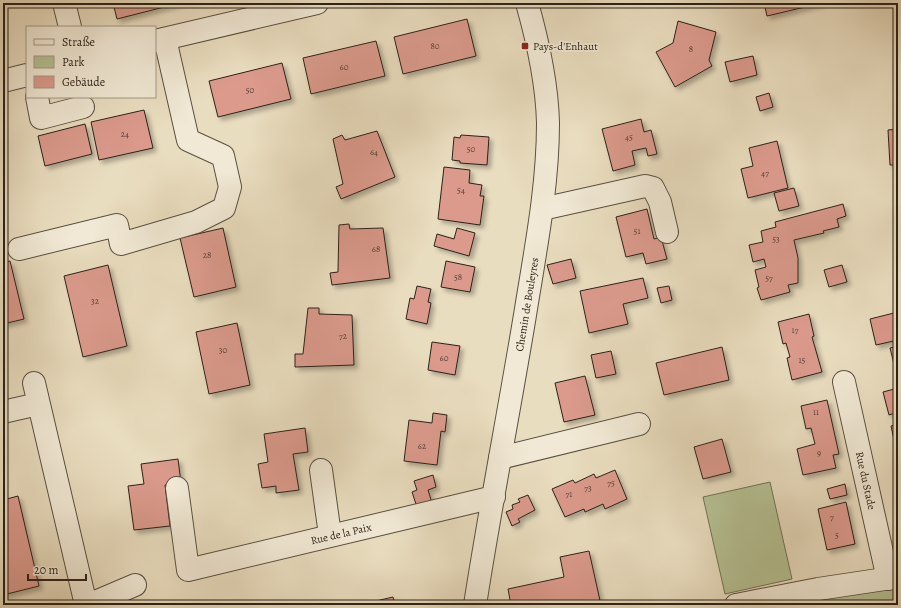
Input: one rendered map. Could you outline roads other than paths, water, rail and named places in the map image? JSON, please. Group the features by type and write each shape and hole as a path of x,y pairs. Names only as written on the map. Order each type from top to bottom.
{"street":[{"path":"64,3 70,26"},
{"path":"19,249 117,226 121,244 196,222 224,208 230,187 223,156 188,140 160,40 317,3"},
{"name":"Chemin de Bouleyres","path":"475,605 544,197 548,123 546,91 539,44 527,3"},
{"path":"3,81 26,75"},
{"path":"37,98 41,118 83,107"},
{"path":"542,209 646,186 654,188 660,202 667,232"},
{"name":"Rue du Stade","path":"736,605 818,589 893,578 844,382"},
{"path":"34,383 87,605 135,585"},
{"path":"3,412 38,404"},
{"path":"500,458 638,424"},
{"path":"321,470 330,535"},
{"name":"Rue de la Paix","path":"177,488 188,570 494,497"}],"place":[{"name":"Pays-d'Enhaut","path":"525,46"}]}
